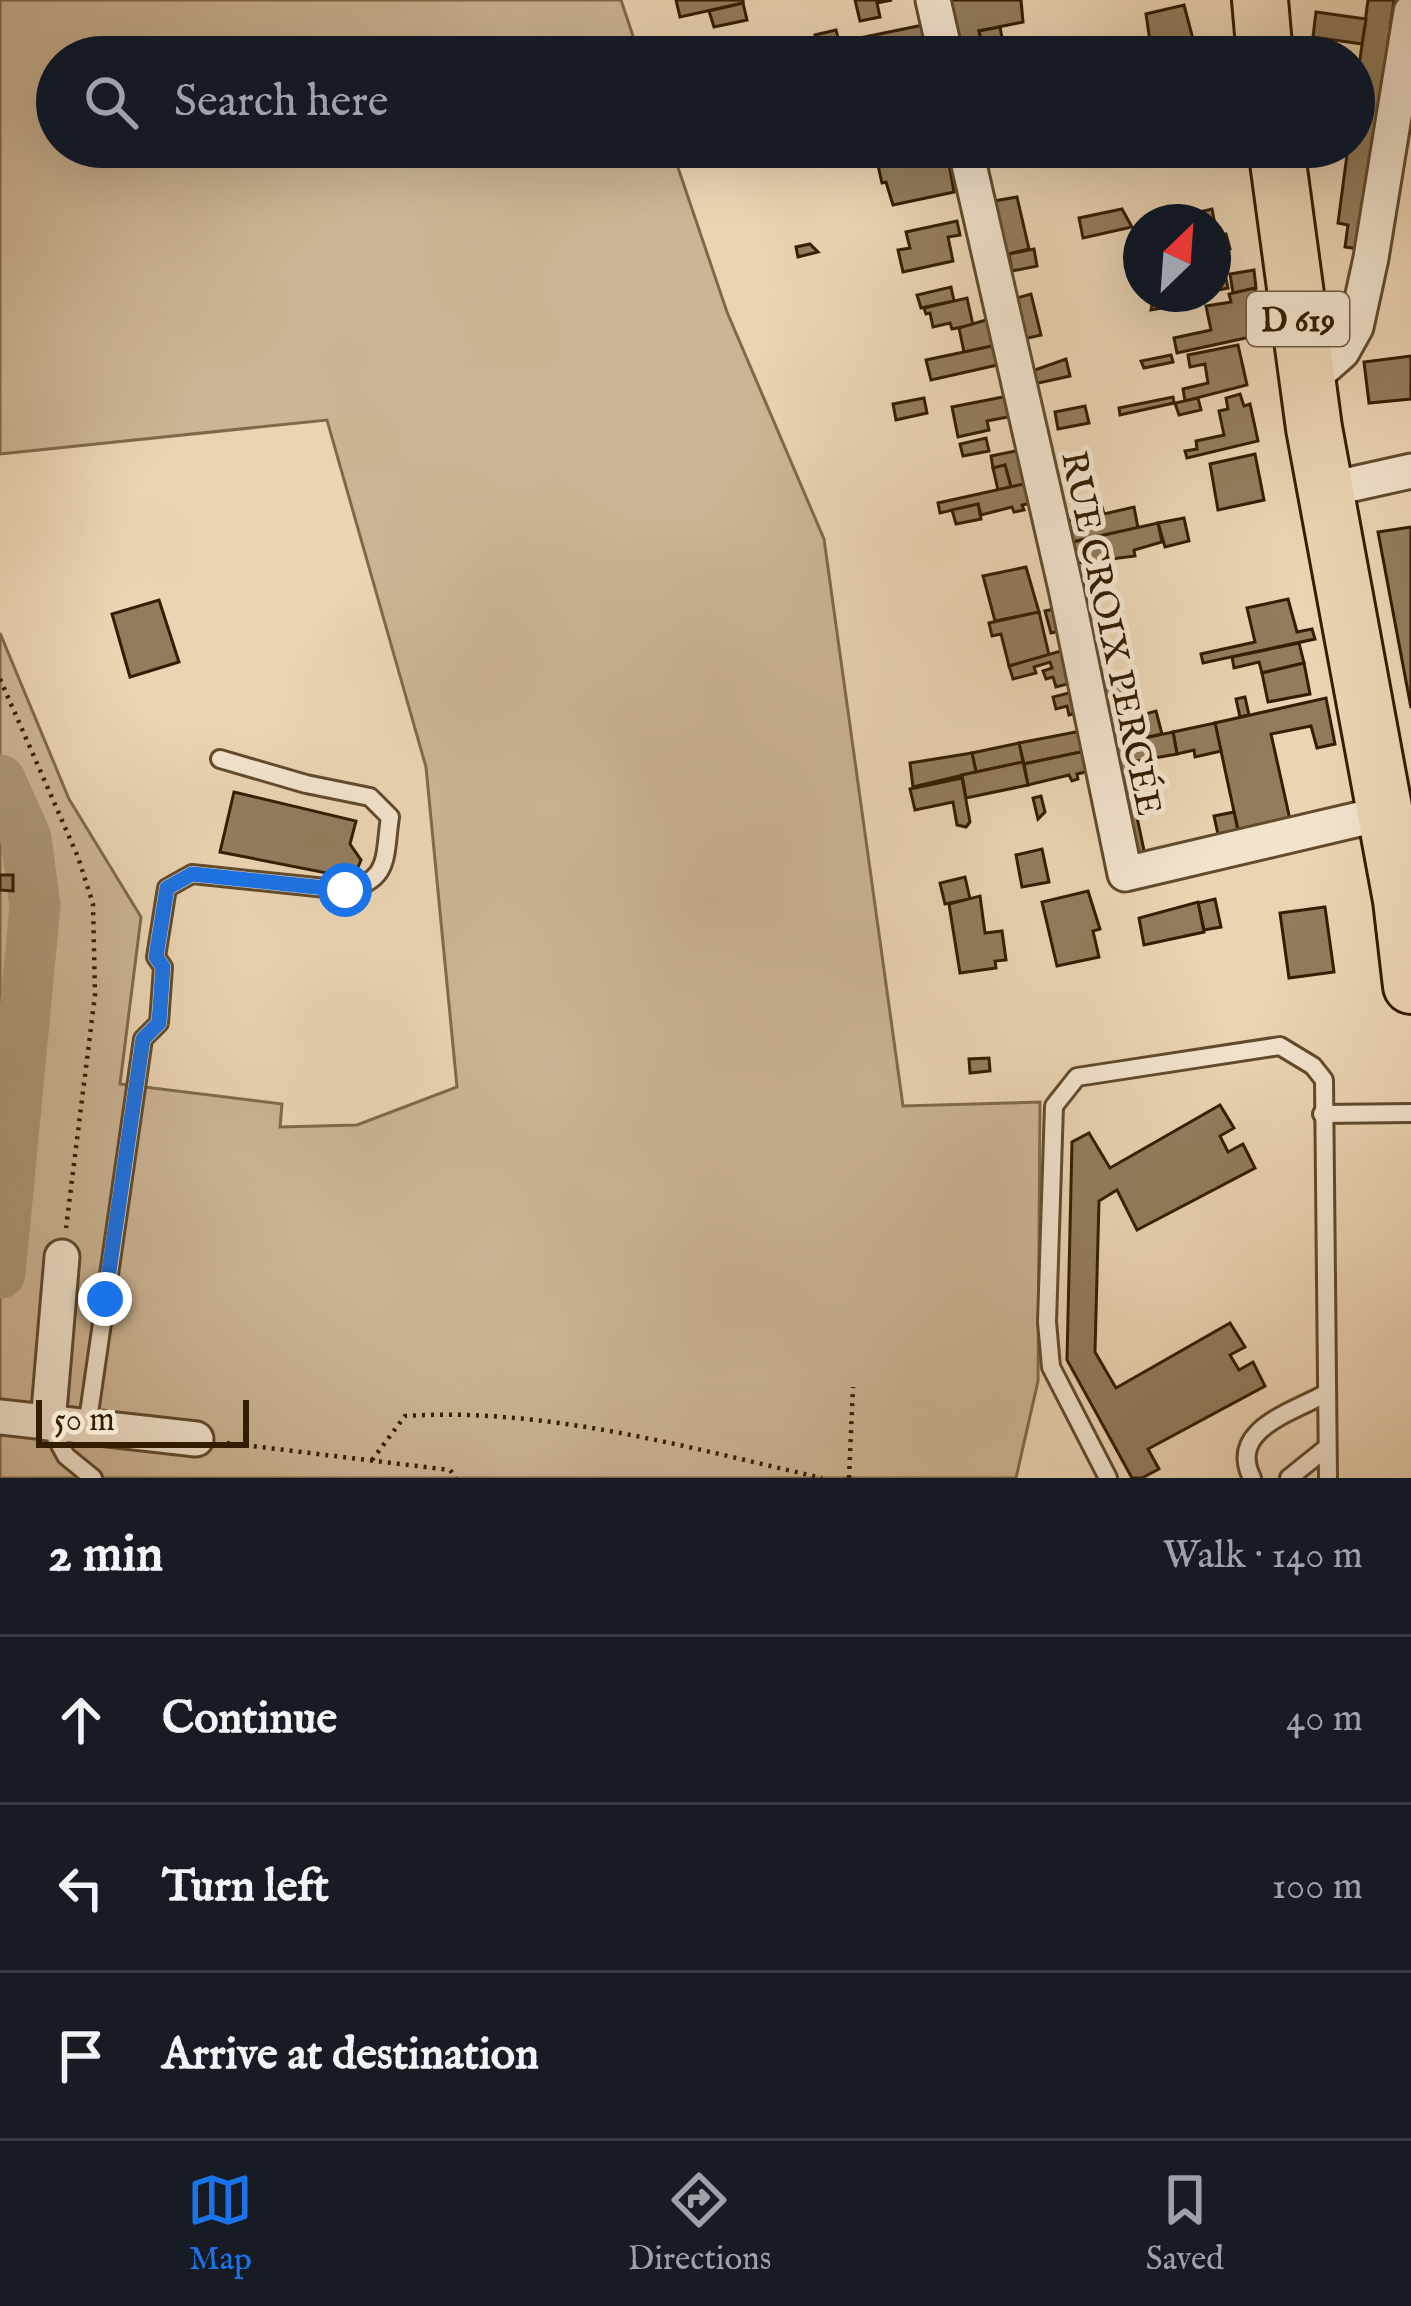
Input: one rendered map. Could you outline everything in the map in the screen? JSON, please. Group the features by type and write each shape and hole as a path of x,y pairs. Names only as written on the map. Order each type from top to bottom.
{"main road":[{"path":"1260,0 1263,36"},
{"name":"D 619","path":"1279,168 1305,374 1385,813 1411,986"}],"street":[{"path":"933,0 941,36"},
{"path":"1305,374 1325,368 1342,352 1356,327 1411,12"},
{"name":"RUE CROIX PERCÉE","path":"970,168 1125,874 1385,813"},
{"path":"1326,490 1411,471"},
{"path":"48,1423 62,1257"},
{"path":"6,1418 196,1439"}],"lane":[{"path":"87,1427 140,1055 143,1039 159,1023 163,967 156,957 167,888 192,874 345,890 369,886 382,870 390,817 370,797 220,759"},
{"path":"1108,1478 1051,1367 1047,1322 1054,1106 1077,1077 1280,1046 1313,1066 1324,1080 1328,1478"},
{"path":"1322,1114 1411,1113"},
{"path":"1252,1478 1245,1465 1246,1444 1255,1432 1324,1394"},
{"path":"48,1423 66,1456 93,1478"},
{"path":"1289,1478 1325,1449"}],"path":[{"path":"0,679 94,904 95,995 62,1257"},
{"path":"849,1478 853,1387"},
{"path":"372,1460 405,1416 466,1412 646,1437 822,1478"},
{"path":"196,1439 450,1470 456,1478"}],"shaded area":[{"path":"0,0 621,0 633,36 36,36 36,168 678,168 727,312 824,539 903,1106 1040,1102 1038,1381 1016,1478 0,1478 0,633 69,799 141,917 120,1084 282,1104 280,1127 357,1125 457,1087 426,767 327,420 0,454"}],"building":[{"path":"676,0 743,0 743,3 680,17"},
{"path":"855,0 892,0 877,3 880,17 860,21"},
{"path":"945,0 1021,0 1023,22 979,31 980,36 953,36"},
{"path":"1368,0 1394,0 1375,135 1375,36 1363,36"},
{"path":"743,3 747,20 714,27 709,11"},
{"path":"1184,5 1192,36 1149,36 1146,14"},
{"path":"1316,12 1366,19 1363,36 1313,36"},
{"path":"923,25 925,36 869,36"},
{"path":"1000,27 1002,36 980,36 979,31"},
{"path":"879,168 950,168 954,192 893,205 886,182 882,183"},
{"path":"1345,168 1370,168 1359,249 1345,247 1348,225 1338,223"},
{"path":"1017,197 1029,249 1000,256 988,202"},
{"path":"1122,209 1123,229 1083,238 1079,218"},
{"path":"957,221 960,235 948,237 953,261 903,272 898,250 910,248 906,232"},
{"path":"810,244 818,252 798,257 796,247"},
{"path":"1034,249 1037,266 1012,271 1009,254"},
{"path":"1254,270 1256,288 1233,293 1231,274"},
{"path":"951,287 954,301 921,308 917,295"},
{"path":"1255,288 1260,330 1249,333 1250,337 1177,353 1174,338 1211,330 1207,312 1231,312 1231,294"},
{"path":"1031,294 1041,335 1019,340 1010,300"},
{"path":"967,298 973,325 933,327 924,308"},
{"path":"996,317 1002,344 964,352 959,328"},
{"path":"1002,344 1006,363 931,380 926,360"},
{"path":"1238,345 1247,385 1185,401 1183,389 1208,383 1205,364 1190,367 1188,355"},
{"path":"1171,355 1173,362 1144,368 1141,361"},
{"path":"1411,356 1411,399 1369,403 1364,362"},
{"path":"1066,359 1070,376 1034,384 1032,371"},
{"path":"1240,394 1244,406 1250,404 1258,441 1187,458 1185,451 1197,449 1196,441 1224,435 1219,411 1228,409 1226,398"},
{"path":"1013,395 1018,415 987,421 989,430 958,437 952,407"},
{"path":"1173,397 1174,403 1120,415 1119,408"},
{"path":"924,398 927,413 896,420 893,404"},
{"path":"1198,398 1201,410 1179,415 1175,403"},
{"path":"1085,406 1089,423 1058,429 1055,412"},
{"path":"986,438 989,451 963,456 960,444"},
{"path":"1025,449 1033,482 1011,487 1005,465 993,468 991,456"},
{"path":"1255,454 1264,500 1218,510 1210,464"},
{"path":"1005,465 1011,487 998,490 993,468"},
{"path":"1033,482 1036,502 1022,505 1024,510 1014,512 1012,507 981,515 978,504 940,513 938,503"},
{"path":"978,504 981,519 956,524 952,510"},
{"path":"1102,507 1104,514 1134,507 1138,528 1068,543 1063,522 1096,516 1095,509"},
{"path":"1184,518 1189,541 1165,547 1158,523"},
{"path":"1158,523 1162,542 1134,550 1135,556 1071,564 1068,543"},
{"path":"1411,527 1411,708 1378,532"},
{"path":"1026,567 1039,612 995,621 983,576"},
{"path":"1288,599 1297,632 1312,629 1315,639 1203,663 1201,654 1255,642 1247,608"},
{"path":"159,600 179,662 130,677 112,614"},
{"path":"1059,608 1064,630 1051,633 1045,611"},
{"path":"1039,612 1049,655 1009,666 1001,634 992,636 989,623"},
{"path":"1299,643 1304,663 1262,673 1259,662 1234,668 1232,657"},
{"path":"1068,649 1075,682 1056,687 1053,677 1046,679 1043,671 1052,668 1050,662 1034,667 1036,673 1013,679 1009,666"},
{"path":"1304,663 1310,694 1268,702 1262,673"},
{"path":"1130,679 1135,702 1100,709 1094,687"},
{"path":"1076,691 1081,711 1069,715 1067,706 1056,709 1053,697"},
{"path":"1245,697 1249,715 1240,717 1236,699"},
{"path":"1326,698 1335,744 1317,748 1311,726 1271,734 1291,824 1239,835 1215,723"},
{"path":"1156,711 1162,734 1139,739 1134,717"},
{"path":"1215,723 1221,751 1195,757 1194,750 1177,754 1173,732"},
{"path":"1086,730 1090,750 1024,764 1019,743"},
{"path":"1173,732 1177,754 1132,762 1145,855 1130,854 1107,746"},
{"path":"1019,743 1023,762 976,772 972,753"},
{"path":"1090,750 1094,770 1077,774 1078,779 1072,781 1069,775 1028,785 1024,764"},
{"path":"972,753 976,772 913,787 910,763"},
{"path":"1023,762 1028,785 966,798 962,775"},
{"path":"962,778 970,822 966,827 957,825 953,802 915,810 910,789"},
{"path":"234,792 356,821 350,844 361,860 355,874 347,877 220,852"},
{"path":"1041,796 1045,812 1038,819 1033,798"},
{"path":"1234,812 1239,835 1219,839 1214,816"},
{"path":"1042,849 1049,882 1022,887 1016,855"},
{"path":"0,875 13,875 13,891 0,890"},
{"path":"965,877 970,899 945,904 940,883"},
{"path":"1088,891 1100,929 1093,931 1099,957 1057,966 1042,902"},
{"path":"980,896 985,933 1002,931 1006,960 995,961 996,968 960,973 949,904"},
{"path":"1215,899 1221,927 1204,930 1198,903"},
{"path":"1198,902 1204,932 1144,945 1139,918"},
{"path":"1325,907 1334,972 1289,978 1280,913"},
{"path":"989,1058 990,1071 970,1073 969,1059"},
{"path":"1220,1105 1234,1128 1220,1136 1228,1152 1243,1144 1255,1168 1137,1230 1117,1190 1099,1201 1095,1352 1116,1388 1230,1323 1245,1347 1230,1355 1239,1370 1253,1362 1265,1386 1148,1449 1159,1469 1132,1478 1067,1360 1072,1142 1089,1133 1110,1168"}],"waterway":[{"path":"0,780 26,838 35,906 0,1273"}],"route":[{"path":"105,1299 143,1039 159,1023 163,967 156,957 167,888 192,874 345,890"}]}
